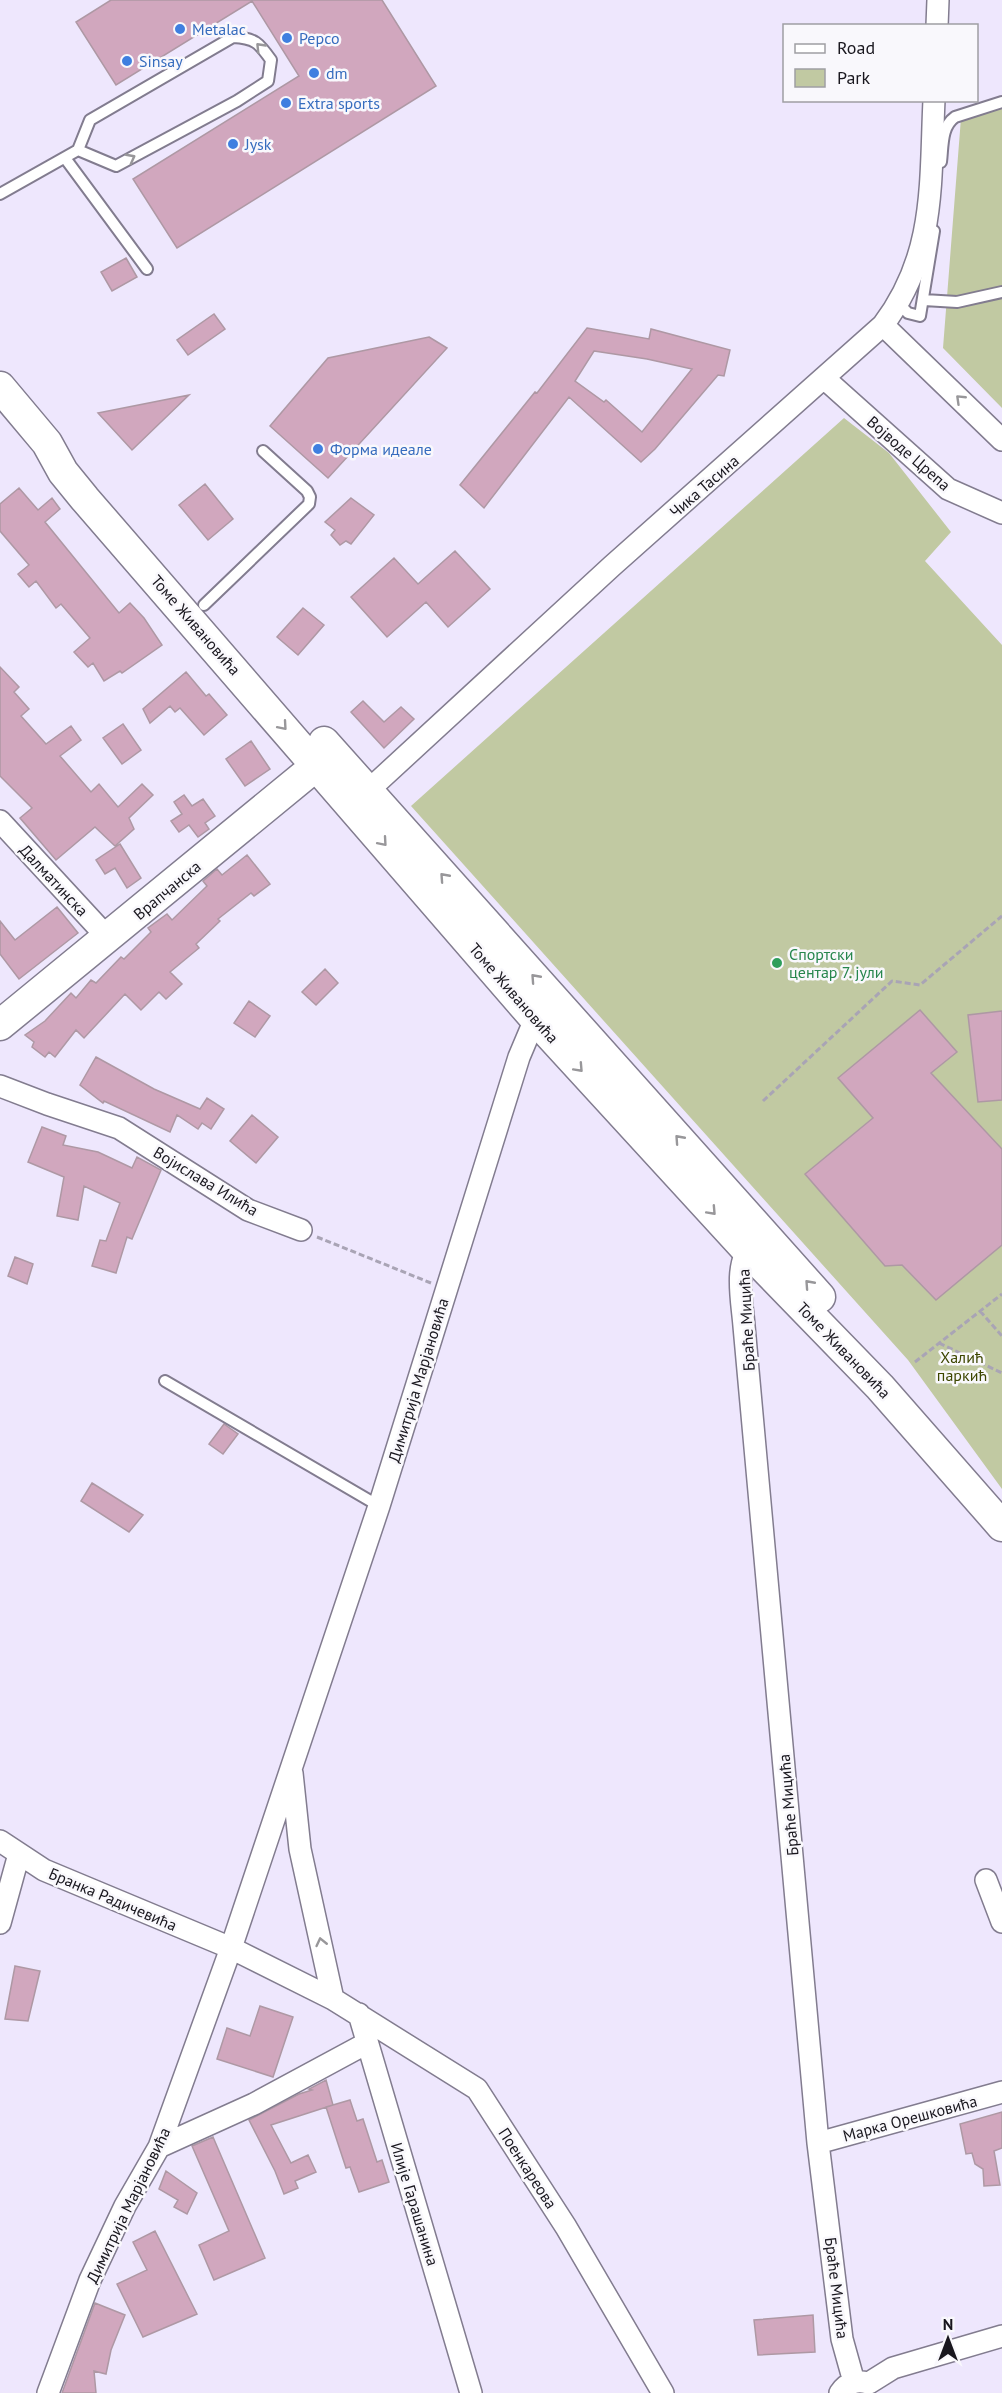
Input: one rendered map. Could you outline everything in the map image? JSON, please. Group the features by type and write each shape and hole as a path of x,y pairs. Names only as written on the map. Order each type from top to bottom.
{"main road":[{"name":"Томе Живановића","path":"3,396 46,443 99,486 204,605 325,759"},
{"name":"Томе Живановића","path":"46,443 63,472 85,499 325,759 547,1012 754,1240 1002,1500"},
{"name":"Врапчанска","path":"0,1025 325,759"},
{"name":"Томе Живановића","path":"754,1240 1002,1526"}],"street":[{"path":"937,24 938,0"},
{"name":"Чика Тасина","path":"360,798 612,566 825,379 883,325 899,304 917,263 924,239 929,208 934,102"},
{"path":"883,325 1002,440"},
{"name":"Војводе Црепа","path":"825,379 948,489 1002,513"},
{"name":"Далматинска","path":"0,820 108,938"},
{"name":"Димитрија Марјановића","path":"48,2393 90,2280 125,2206 159,2147 231,1948 379,1506 519,1057 530,1031 547,1012"},
{"name":"Војислава Илића","path":"0,1086 119,1128 248,1210 301,1230"},
{"name":"Браће Мицића","path":"754,1240 742,1262 741,1290 818,2143 842,2339 861,2388"},
{"name":"Димитрија Марјановића","path":"292,1766 300,1849 333,1999"},
{"name":"Бранка Радичевића","path":"0,1841 44,1870 231,1948"},
{"path":"0,1923 20,1854"},
{"path":"986,1881 1002,1922"},
{"path":"231,1948 333,1999"},
{"name":"Поенкареова","path":"333,1999 477,2088 566,2227 663,2393"},
{"name":"Илије Гарашанина","path":"359,2014 471,2393"},
{"path":"159,2147 254,2104 368,2043"},
{"name":"Марка Орешковића","path":"818,2143 1002,2092"},
{"path":"861,2388 893,2368 1002,2336"}],"lane":[{"path":"0,194 78,150 90,120 233,37 250,38 262,47 271,60 268,81 237,101 116,166 78,150"},
{"path":"899,304 908,313 921,316 931,260 944,133 948,122 955,117 1002,102"},
{"path":"64,158 147,269"},
{"path":"924,300 957,302 1002,292"},
{"path":"204,605 309,504 310,497 307,490 263,451"},
{"path":"165,1381 379,1506"}],"path":[{"path":"762,1101 892,981 920,985 1002,916"},
{"path":"301,1230 345,1250 446,1289"},
{"path":"915,1362 1002,1294"},
{"path":"980,1311 1002,1336"},
{"path":"939,1343 1002,1373"}],"green space":[{"path":"1002,105 1002,408 943,348 961,118"},
{"name":"Спортски центар 7. јули","path":"844,418 889,453 951,532 925,561 1002,645 1002,1489 908,1360 411,806"}],"building":[{"path":"111,0 382,0 436,86 177,248 133,179 299,76 252,1 116,85 76,22"},
{"path":"126,258 137,277 112,291 101,272"},
{"path":"214,314 225,329 188,355 177,340"},
{"path":"587,328 649,339 651,329 730,350 724,376 718,375 655,449 641,462 569,397 484,508 460,485 535,392 537,393","holes":["594,351 692,369 642,432 606,400 604,402 575,381"]},
{"path":"429,337 447,348 328,478 270,426 328,358"},
{"path":"189,395 132,450 98,413"},
{"path":"205,484 233,519 208,540 179,505"},
{"path":"19,488 38,510 52,498 60,509 45,522 119,613 130,603 144,618 162,645 122,673 120,671 104,681 93,663 88,667 74,652 90,638 61,604 56,608 36,581 29,587 18,574 29,565 0,531 0,504"},
{"path":"351,498 374,515 351,544 346,541 340,545 331,535 335,530 325,522"},
{"path":"455,551 490,589 448,627 426,602 387,637 351,597 394,558 418,584"},
{"path":"303,608 324,625 298,655 277,637"},
{"path":"0,667 19,687 14,692 29,709 21,716 46,744 71,726 81,740 60,756 91,792 99,784 118,807 142,784 153,795 129,818 134,829 115,846 95,827 56,860 20,818 32,808 0,776"},
{"path":"186,672 206,696 209,694 227,715 204,735 180,708 175,712 170,706 150,723 143,709"},
{"path":"363,701 384,722 401,707 414,719 384,748 351,712"},
{"path":"123,724 141,750 122,764 103,738"},
{"path":"251,741 270,769 245,786 226,759"},
{"path":"184,795 192,806 203,799 215,816 205,823 209,829 198,837 189,825 179,832 171,821 182,814 174,802"},
{"path":"120,844 141,878 127,888 115,868 105,874 96,860"},
{"path":"247,855 270,884 254,896 251,893 218,919 220,921 196,944 199,948 170,972 182,984 166,999 159,992 141,1010 125,994 84,1038 76,1030 55,1057 49,1052 45,1057 32,1047 34,1042 25,1035 45,1021 71,993 76,998 91,980 96,983 121,957 124,959 151,932 148,928 167,914 172,920 207,886 203,881 217,869 222,875"},
{"path":"57,907 78,933 19,979 0,954 0,921 15,940"},
{"path":"325,969 338,983 316,1005 302,992"},
{"path":"249,1001 270,1016 255,1037 234,1023"},
{"path":"920,1010 957,1052 931,1073 1002,1149 1002,1245 936,1300 902,1265 885,1266 805,1174 873,1118 838,1078"},
{"path":"1002,1011 1002,1100 978,1102 968,1015"},
{"path":"96,1057 154,1089 200,1109 207,1098 224,1109 211,1129 202,1123 198,1129 177,1115 170,1132 104,1101 103,1103 80,1085"},
{"path":"252,1115 278,1137 256,1163 230,1141"},
{"path":"42,1127 66,1136 63,1145 98,1152 132,1168 137,1157 161,1170 132,1239 127,1237 116,1273 92,1266 100,1240 106,1241 120,1203 84,1186 78,1220 57,1216 64,1177 28,1162"},
{"path":"15,1257 33,1264 27,1284 8,1276"},
{"path":"224,1424 238,1434 223,1454 209,1444"},
{"path":"92,1483 143,1515 129,1532 81,1501"},
{"path":"15,1966 40,1971 28,2021 5,2019"},
{"path":"260,2006 293,2017 273,2077 217,2059 227,2028 250,2036"},
{"path":"326,2080 333,2105 271,2125 291,2163 308,2155 316,2172 295,2181 298,2188 284,2194 249,2120 299,2094 312,2090 309,2089"},
{"path":"350,2100 357,2121 363,2119 377,2162 382,2160 389,2182 359,2192 350,2167 346,2168 326,2107"},
{"path":"1002,2112 1002,2148 994,2151 1000,2185 984,2186 983,2169 975,2164 972,2153 966,2154 960,2124"},
{"path":"213,2137 265,2258 214,2280 199,2245 229,2231 192,2146"},
{"path":"166,2171 197,2193 187,2214 174,2207 178,2200 159,2189"},
{"path":"155,2231 197,2314 143,2337 117,2284 147,2270 133,2242"},
{"path":"95,2303 125,2315 111,2350 106,2374 94,2371 96,2393 62,2393"},
{"path":"813,2315 815,2352 758,2355 754,2320"}],"place":[{"name":"Metalac","path":"180,29"},
{"name":"Pepco","path":"287,38"},
{"name":"Sinsay","path":"127,61"},
{"name":"dm","path":"314,73"},
{"name":"Extra sports","path":"286,103"},
{"name":"Jysk","path":"233,144"},
{"name":"Форма идеале","path":"318,449"},
{"name":"Спортски центар 7. јули","path":"777,963"}],"park label":[{"name":"Халић паркић","path":"962,1366"}]}
